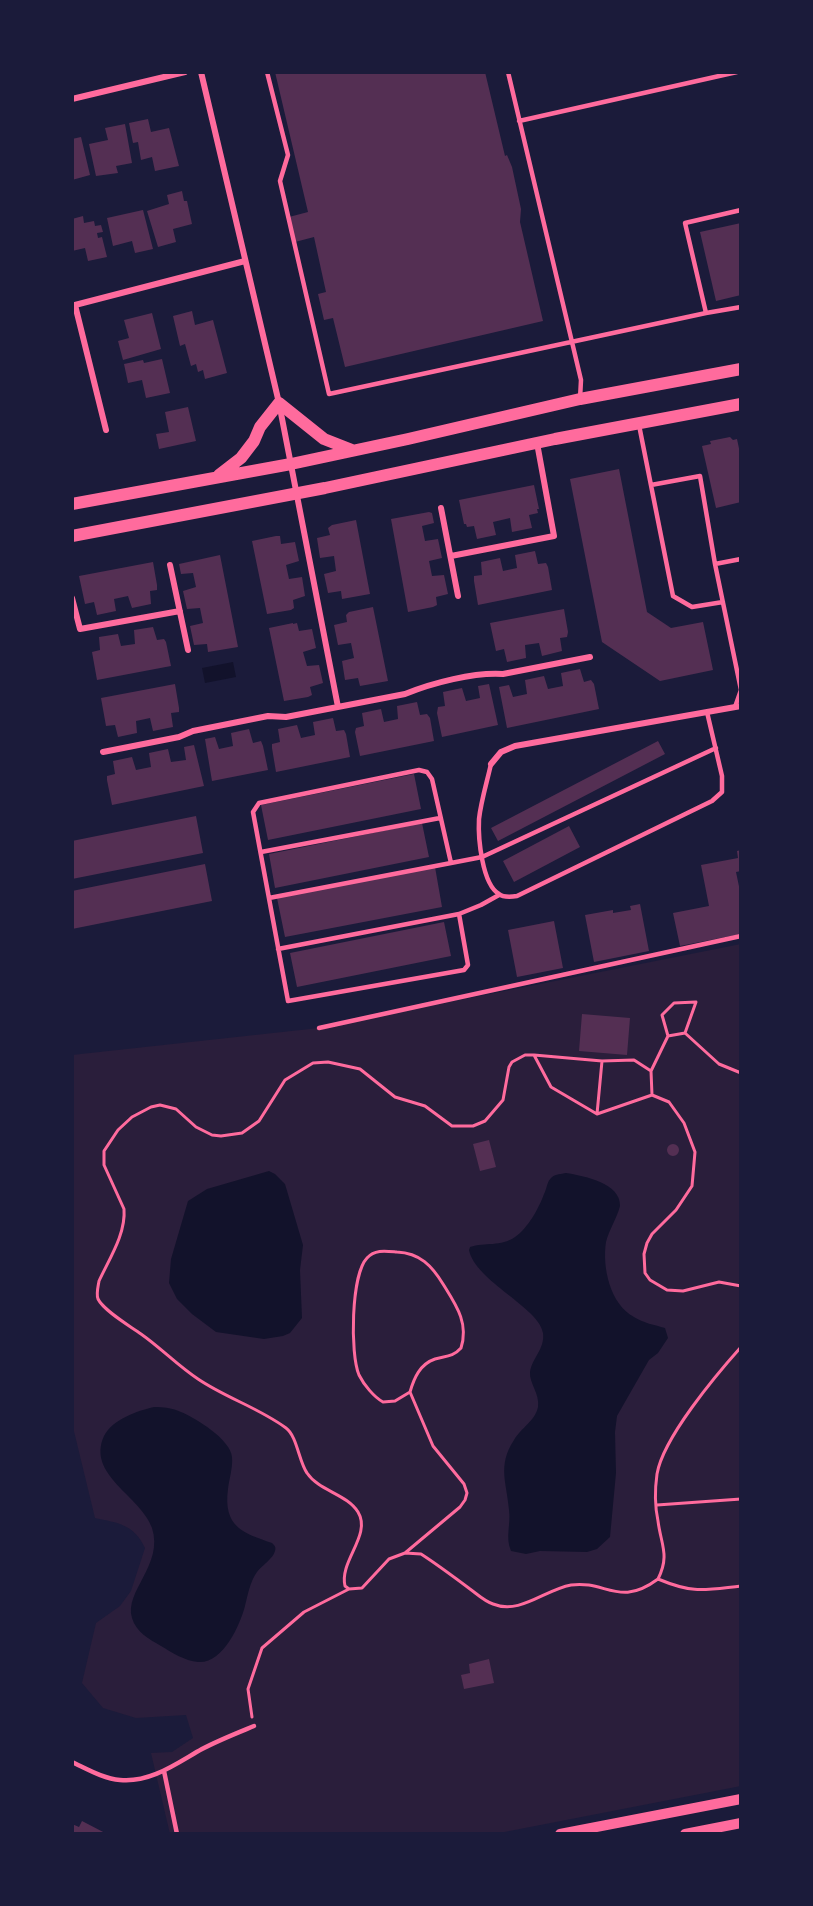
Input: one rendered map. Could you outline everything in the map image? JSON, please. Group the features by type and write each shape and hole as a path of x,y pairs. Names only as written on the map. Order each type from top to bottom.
{"main road":[{"path":"72,504 291,464 580,399 741,369"},
{"path":"216,477 241,458 254,441 260,427 279,403 324,439 354,451"},
{"path":"72,536 297,494 537,443 741,404"}],"street":[{"path":"72,99 185,72"},
{"path":"201,72 279,403 338,707"},
{"path":"106,430 75,305 245,261"},
{"path":"451,556 554,536 537,443"},
{"path":"441,508 458,596"},
{"path":"170,565 188,650"},
{"path":"72,598 80,629 180,611"},
{"path":"102,752 268,717 286,717 405,694 422,687 489,673 503,674 590,657"},
{"path":"491,764 501,752 515,746 738,706"},
{"path":"560,1834 741,1799"},
{"path":"685,1834 741,1823"}],"lane":[{"path":"267,72 288,155 280,181 329,394 741,307"},
{"path":"508,72 581,380 580,399"},
{"path":"519,121 737,72"},
{"path":"706,313 685,223 741,210"},
{"path":"639,424 673,596 692,608 723,602"},
{"path":"651,485 700,476 714,564 741,690 738,706"},
{"path":"714,564 741,559"},
{"path":"491,764 479,817 478,835 484,870 492,888 499,894 508,897 517,896 712,801 722,792 722,776 707,712"},
{"path":"269,898 482,857 716,748"},
{"path":"451,863 432,779 427,772 418,770 259,803 254,812 288,1000 464,969 468,965 459,914"},
{"path":"261,852 440,818"},
{"path":"278,949 459,914 482,905 499,894"},
{"path":"319,1028 741,936"},
{"path":"72,1762 118,1780 129,1780 164,1771 203,1748 254,1726"},
{"path":"164,1771 177,1834"}],"path":[{"path":"652,1095 651,1071 668,1036 662,1015 674,1003 696,1002 685,1033"},
{"path":"668,1036 685,1033"},
{"path":"685,1033 719,1064 741,1073"},
{"path":"349,1589 345,1586 345,1574 361,1528 360,1517 351,1505 321,1486 306,1473 289,1430 260,1411 198,1379 100,1302 97,1290 99,1281 123,1230 125,1217 124,1209 104,1166 104,1151 118,1130 132,1117 160,1105 176,1109 196,1127 212,1135 242,1133 259,1121 285,1080 306,1065 320,1062 360,1069 395,1097 425,1106 452,1126 473,1126 485,1121 503,1100 509,1067 512,1062 525,1054 602,1061 634,1060 651,1071"},
{"path":"534,1055 551,1087 597,1114 652,1095 669,1102 684,1123 695,1152 692,1186 676,1210 652,1234 644,1254 645,1273 650,1280 667,1290 683,1291 719,1282 741,1286"},
{"path":"597,1114 602,1061"},
{"path":"254,1726 248,1689 262,1648 304,1612 349,1589 362,1588 389,1559 405,1553 460,1507 467,1493 464,1484 433,1446 410,1392 417,1373 426,1364 450,1357 461,1348 464,1332 463,1320 458,1308 431,1266 414,1255 404,1252 378,1251 366,1258 355,1293 353,1318 357,1366 361,1378 374,1396 383,1402 395,1401 410,1392"},
{"path":"405,1553 421,1554 487,1602 503,1607 521,1605 555,1589 574,1585 620,1593 642,1589 658,1579 665,1560 657,1519 657,1475 664,1453 690,1411 741,1347"},
{"path":"657,1505 741,1499"},
{"path":"658,1579 680,1588 696,1591 741,1586"}],"shaded area":[{"path":"233,662 236,677 205,683 202,668"},
{"path":"741,944 741,1786 494,1834 170,1834 151,1753 172,1752 193,1738 186,1715 136,1718 103,1708 82,1683 96,1623 120,1606 131,1591 145,1548 136,1534 125,1526 95,1518 72,1423 72,1055 319,1028"},
{"path":"269,1171 285,1184 303,1245 300,1270 302,1318 290,1333 283,1336 264,1339 216,1332 177,1299 169,1283 171,1259 188,1201 207,1189"},
{"path":"566,1173 600,1182 608,1186 619,1198 620,1206 606,1242 605,1262 610,1284 619,1303 626,1311 641,1321 665,1328 668,1338 658,1353 649,1360 617,1416 616,1473 610,1537 597,1549 587,1552 540,1551 526,1554 511,1551 509,1546 509,1515 504,1466 514,1440 534,1416 538,1407 530,1372 542,1344 543,1333 531,1314 483,1273 469,1250 470,1247 504,1242 515,1237 532,1217 550,1179 555,1175"},
{"path":"154,1407 171,1409 187,1415 212,1430 226,1444 232,1457 227,1502 232,1520 244,1532 272,1543 275,1548 272,1557 259,1569 253,1580 235,1633 223,1650 207,1661 193,1661 169,1651 144,1635 132,1618 133,1598 153,1554 152,1528 146,1516 108,1474 102,1462 100,1450 104,1436 119,1420"}],"building":[{"path":"275,72 485,72 505,156 507,155 512,167 521,209 520,222 543,321 345,367 333,318 324,320 318,294 326,292 314,237 295,242 289,217 308,212"},
{"path":"148,119 151,132 169,128 179,166 155,171 152,157 141,160 138,142 133,143 129,123"},
{"path":"125,124 132,163 116,166 118,173 96,176 89,144 108,140 105,128"},
{"path":"81,137 90,175 72,180 72,139"},
{"path":"182,191 184,201 187,201 192,224 173,229 176,242 158,247 147,211 169,204 167,195"},
{"path":"143,210 153,249 135,253 132,241 113,246 107,218"},
{"path":"83,216 84,223 94,221 95,226 101,225 103,232 97,233 98,238 102,237 107,257 88,261 85,248 72,251 72,219"},
{"path":"741,223 741,295 716,301 700,232"},
{"path":"192,311 195,325 213,320 227,373 205,379 203,370 198,372 196,364 191,366 185,344 180,346 173,316"},
{"path":"152,313 161,349 123,360 118,341 129,338 124,320"},
{"path":"162,359 170,393 146,398 142,380 128,383 124,364"},
{"path":"188,407 196,441 159,449 156,434 169,432 165,412"},
{"path":"730,437 733,440 737,439 741,458 741,502 716,508 702,446 711,444 710,441"},
{"path":"619,469 647,612 671,628 703,622 713,670 660,681 602,642 570,479"},
{"path":"534,485 539,509 537,509 538,513 529,515 532,528 512,532 510,518 493,522 496,535 477,539 474,526 467,527 464,524 459,500"},
{"path":"432,513 434,523 422,526 425,541 438,539 442,558 429,561 432,576 444,575 448,594 436,597 437,605 433,607 408,612 391,519"},
{"path":"356,520 370,594 342,599 341,591 328,593 324,574 336,571 334,556 320,558 317,538 330,535 328,528 332,525"},
{"path":"280,536 281,544 295,542 299,561 286,565 289,579 302,577 305,596 293,600 294,608 291,610 267,614 252,541"},
{"path":"535,551 538,564 546,563 548,567 552,590 478,605 474,576 482,575 481,562 500,558 503,571 517,568 515,555"},
{"path":"220,555 238,647 208,652 207,644 194,645 190,626 203,623 200,608 187,609 183,591 196,587 193,573 181,574 179,564"},
{"path":"153,562 157,590 150,591 151,604 132,608 128,596 114,599 116,611 97,615 94,602 85,604 79,576"},
{"path":"373,607 388,681 360,686 358,678 345,680 342,661 354,658 351,643 338,645 334,625 347,622 346,615 349,612"},
{"path":"564,609 568,632 567,637 560,638 562,651 542,656 539,643 525,645 526,658 507,662 504,649 496,651 490,623"},
{"path":"297,623 299,631 312,629 316,648 303,652 307,666 319,665 323,683 310,687 312,695 308,697 284,701 269,628"},
{"path":"153,627 157,640 164,639 166,642 171,666 97,680 92,652 100,650 99,637 118,634 121,646 135,644 134,630"},
{"path":"580,669 584,682 591,680 594,684 599,709 507,728 499,687 509,685 513,697 527,694 525,680 544,676 548,689 563,686 561,673"},
{"path":"175,684 179,712 171,713 173,727 153,731 150,718 136,721 137,733 118,737 115,725 106,726 101,698"},
{"path":"489,684 498,725 442,737 437,713 438,707 445,706 443,692 462,688 466,701 480,698 478,686"},
{"path":"417,702 420,715 427,714 430,718 434,741 360,756 355,732 356,728 364,726 362,713 381,709 384,722 398,719 397,706"},
{"path":"333,718 336,731 344,730 346,734 350,757 276,772 272,744 280,742 278,729 297,725 301,738 315,735 313,722"},
{"path":"249,729 253,743 261,741 268,770 212,781 205,739 215,737 219,749 233,746 231,733"},
{"path":"658,741 665,754 498,841 491,828"},
{"path":"194,745 204,786 112,805 107,776 115,774 113,761 132,757 136,770 151,767 149,753 168,749 171,762 186,760 184,747"},
{"path":"414,774 421,809 268,840 261,805"},
{"path":"196,816 203,853 72,879 72,841"},
{"path":"422,823 429,857 275,888 269,854"},
{"path":"569,826 580,847 514,882 503,861"},
{"path":"741,850 741,871 736,872 741,896 741,934 680,946 673,913 709,906 701,865 738,858 737,851"},
{"path":"205,864 212,901 72,929 72,891"},
{"path":"435,867 442,907 285,937 277,898"},
{"path":"640,904 649,951 594,962 585,915 613,910 613,913 631,910 630,906"},
{"path":"554,921 563,968 517,977 508,930"},
{"path":"444,922 451,956 297,987 290,953"},
{"path":"582,1014 630,1018 627,1055 579,1051"},
{"path":"489,1140 496,1167 480,1171 473,1144"},
{"path":"675,1144 678,1145 678,1155 671,1156 668,1155 667,1148 668,1145"},
{"path":"489,1659 494,1683 464,1689 461,1675 470,1673 469,1664"},
{"path":"82,1821 107,1834 72,1834 72,1824 79,1827"}]}
